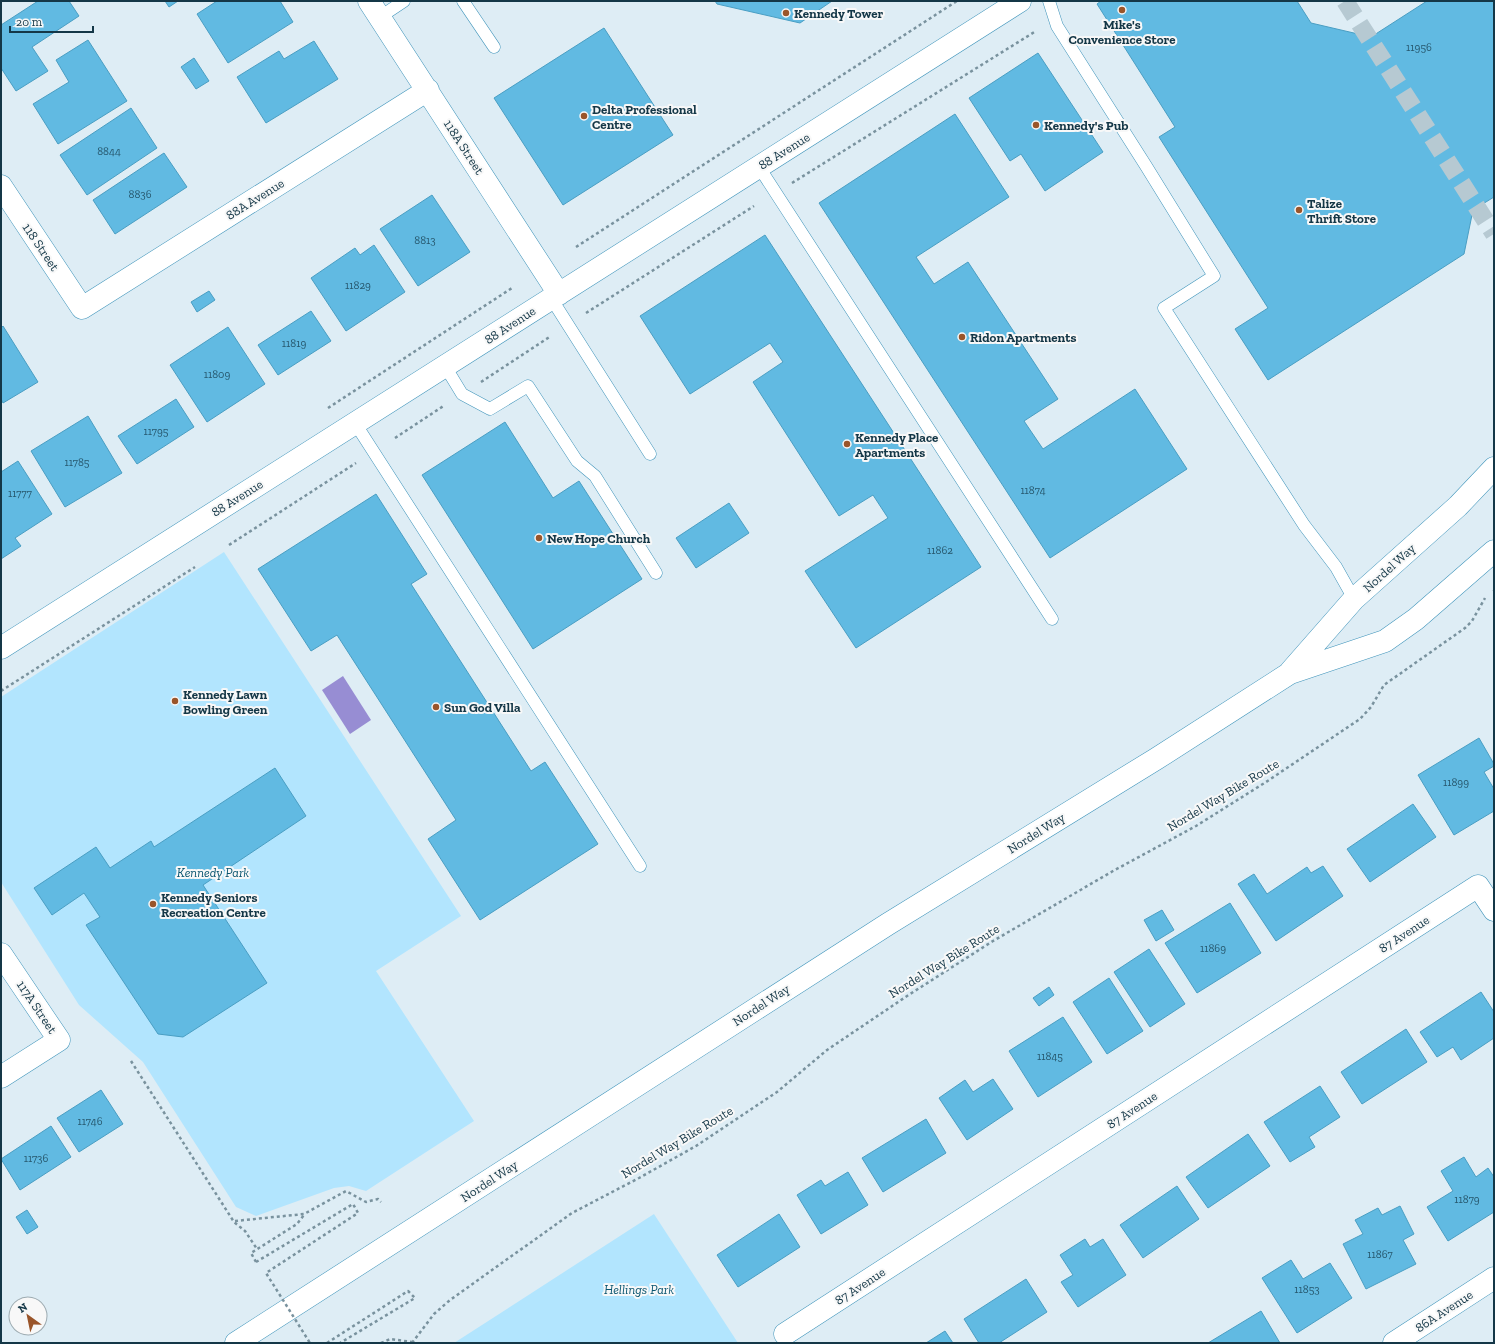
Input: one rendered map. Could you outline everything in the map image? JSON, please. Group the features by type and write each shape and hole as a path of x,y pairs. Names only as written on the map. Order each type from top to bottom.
{"street":[{"name":"88 Avenue","path":"1,648 1020,1"},
{"name":"118A Street","path":"374,9 428,90 555,296"},
{"name":"88A Avenue","path":"82,308 428,90"},
{"name":"118 Street","path":"1,186 82,308"},
{"name":"Nordel Way","path":"1290,672 1354,599 1458,506 1494,468"},
{"name":"Nordel Way","path":"236,1343 888,924 1156,759 1290,672 1385,641 1416,619 1494,551"},
{"name":"87 Avenue","path":"785,1334 1478,886 1494,910"},
{"name":"117A Street","path":"1,954 59,1040 1,1077"},
{"name":"86A Avenue","path":"1394,1343 1494,1278"}],"lane":[{"path":"374,9 404,1"},
{"path":"463,1 494,47"},
{"path":"1049,1 1057,26 1214,276 1164,308 1304,525 1336,567 1354,599"},
{"path":"759,167 1052,619"},
{"path":"555,296 650,454"},
{"path":"445,366 462,394 490,409 528,386 577,461 595,476 656,573"},
{"path":"355,423 640,866"}],"path":[{"path":"576,247 957,1"},
{"path":"790,184 1036,31"},
{"path":"586,313 754,206"},
{"path":"481,382 556,333"},
{"path":"395,438 451,401"},
{"path":"229,545 356,463"},
{"path":"1,691 195,567"},
{"name":"Nordel Way Bike Route","path":"412,1343 434,1314 450,1300 572,1213 696,1146 777,1092 827,1050 992,941 1112,871 1202,822 1272,778 1360,719 1371,706 1384,685 1465,628 1472,621 1485,598"},
{"path":"131,1061 234,1222 245,1231 257,1249"},
{"path":"234,1222 304,1214 346,1191 366,1202 378,1199 381,1202"},
{"path":"304,1214 297,1224 251,1253 256,1262 353,1204 358,1213 266,1273 310,1343"},
{"path":"327,1343 408,1290 415,1298 340,1343"},
{"path":"381,1343 390,1339 412,1343"}],"green space":[{"name":"Kennedy Park","path":"224,552 461,916 376,971 474,1121 366,1191 349,1186 334,1188 256,1216 236,1207 143,1062 79,1005 1,882 1,697"},
{"name":"Hellings Park","path":"654,1214 738,1343 454,1343"}],"shaded area":[{"path":"343,676 371,720 350,734 322,690"}],"building":[{"path":"38,1 69,1 79,16 32,47 48,71 16,91 1,68 1,25"},
{"path":"165,1 178,1 169,7"},
{"path":"217,1 280,1 293,22 228,63 197,14"},
{"name":"Kennedy Tower","path":"715,1 832,1 800,23 717,4"},
{"path":"1101,1 1297,1 1311,23 1371,37 1427,1 1494,1 1494,197 1473,210 1464,254 1268,380 1235,329 1268,308 1159,137 1175,127 1097,4"},
{"name":"Delta Professional Centre","path":"604,28 673,135 563,205 494,98"},
{"path":"88,40 127,101 58,144 33,104 69,82 56,60"},
{"path":"314,41 338,79 266,123 237,77 279,51 284,59"},
{"name":"Kennedy's Pub","path":"1038,53 1103,152 1045,191 1021,154 1010,161 969,98"},
{"path":"194,58 209,81 196,89 181,67"},
{"path":"131,108 157,148 87,195 60,155"},
{"name":"Ridon Apartments","path":"955,114 1009,197 916,257 934,284 968,262 1058,399 1024,421 1043,449 1135,389 1187,469 1050,558 819,203"},
{"path":"164,153 187,187 115,234 93,200"},
{"path":"432,195 470,252 418,286 380,229"},
{"name":"Kennedy Place Apartments","path":"765,235 981,567 856,648 805,571 888,518 873,495 839,516 753,382 783,362 770,343 690,394 640,316"},
{"path":"374,245 405,292 346,331 311,278 355,248 360,255"},
{"path":"209,291 215,300 197,312 191,302"},
{"path":"311,311 331,341 278,375 258,345"},
{"path":"3,326 38,382 3,403 1,399 1,328"},
{"path":"228,327 265,384 207,422 170,365"},
{"path":"176,399 194,427 137,464 118,436"},
{"path":"88,416 122,473 65,507 31,451"},
{"name":"New Hope Church","path":"505,422 553,498 579,481 642,579 533,649 422,475"},
{"path":"18,461 52,514 15,538 21,546 1,559 1,472"},
{"name":"Sun God Villa","path":"376,494 427,574 411,584 531,771 545,762 598,844 480,920 428,839 456,820 337,635 311,651 258,569"},
{"path":"729,503 749,533 696,568 676,538"},
{"path":"1479,738 1494,764 1494,766 1484,772 1494,789 1494,811 1454,835 1418,775"},
{"name":"Kennedy Seniors Recreation Centre","path":"275,768 306,816 203,885 267,983 183,1037 158,1034 86,925 100,917 84,893 52,915 34,888 96,847 110,868 151,841 154,847"},
{"path":"1413,804 1436,837 1370,882 1347,849"},
{"path":"1323,866 1343,896 1276,941 1238,884 1254,874 1267,894 1307,867 1311,873"},
{"path":"1230,903 1261,953 1197,993 1165,943"},
{"path":"1162,910 1174,930 1156,941 1144,920"},
{"path":"1149,949 1185,1004 1150,1027 1114,972"},
{"path":"1109,978 1143,1031 1107,1054 1073,1002"},
{"path":"1049,987 1054,995 1039,1006 1033,998"},
{"path":"1481,992 1494,1012 1494,1038 1461,1060 1453,1047 1437,1057 1420,1032"},
{"path":"1063,1017 1092,1062 1038,1097 1009,1051"},
{"path":"1406,1029 1427,1062 1362,1104 1341,1072"},
{"path":"993,1079 1013,1109 967,1140 939,1098 965,1080 973,1092"},
{"path":"1320,1086 1340,1117 1309,1137 1315,1147 1290,1162 1264,1122"},
{"path":"101,1090 123,1124 79,1152 57,1118"},
{"path":"926,1119 946,1153 883,1192 862,1158"},
{"path":"51,1126 71,1157 20,1190 1,1159"},
{"path":"1248,1134 1270,1166 1208,1208 1186,1177"},
{"path":"1464,1157 1476,1177 1488,1168 1494,1177 1494,1212 1448,1241 1427,1207 1453,1191 1441,1171"},
{"path":"848,1172 868,1205 821,1234 797,1195 821,1180 825,1186"},
{"path":"1177,1186 1199,1219 1143,1258 1120,1225"},
{"path":"1400,1206 1414,1234 1403,1240 1416,1264 1366,1289 1343,1244 1363,1234 1355,1220 1378,1208 1382,1215"},
{"path":"27,1210 38,1227 27,1234 16,1217"},
{"path":"779,1214 800,1247 738,1287 717,1255"},
{"path":"1085,1239 1090,1247 1103,1239 1126,1275 1078,1307 1061,1282 1073,1275 1060,1255"},
{"path":"1291,1260 1303,1279 1330,1263 1352,1298 1297,1333 1262,1278"},
{"path":"1026,1279 1047,1312 999,1343 979,1343 964,1319"},
{"path":"1261,1311 1280,1343 1208,1343"},
{"path":"945,1331 953,1343 926,1343"}],"tunnel":[{"path":"1345,1 1494,234"}],"place":[{"name":"Mike's Convenience Store","path":"1122,10"},
{"name":"Kennedy Tower","path":"786,13"},
{"name":"Delta Professional Centre","path":"584,116"},
{"name":"Kennedy's Pub","path":"1036,125"},
{"name":"Talize Thrift Store","path":"1299,210"},
{"name":"Ridon Apartments","path":"962,337"},
{"name":"Kennedy Place Apartments","path":"847,444"},
{"name":"New Hope Church","path":"539,538"},
{"name":"Kennedy Lawn Bowling Green","path":"175,701"},
{"name":"Sun God Villa","path":"436,707"},
{"name":"Kennedy Seniors Recreation Centre","path":"153,904"}]}
